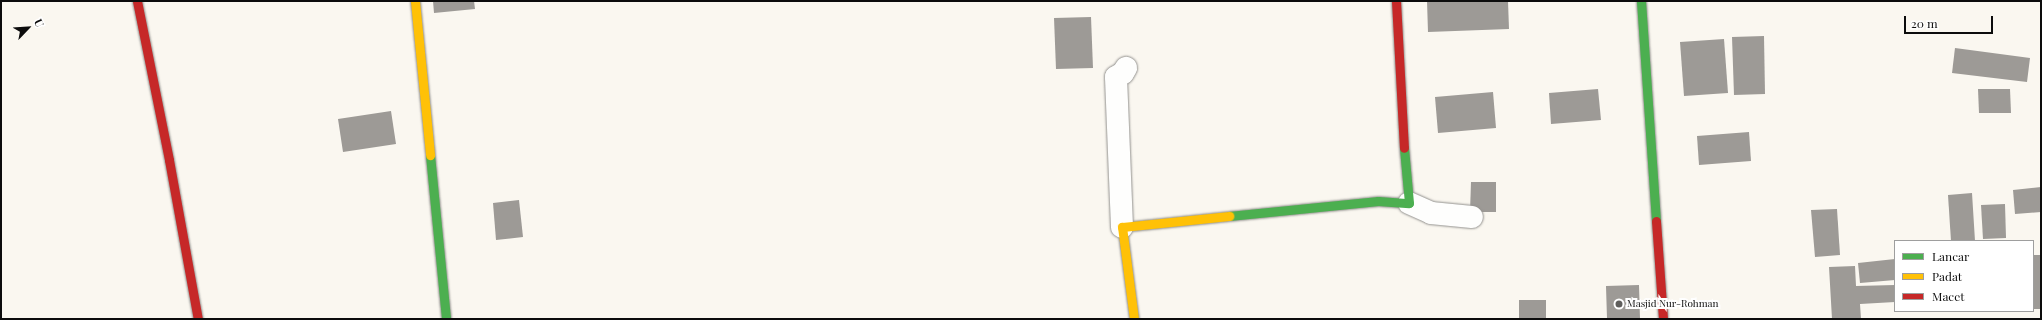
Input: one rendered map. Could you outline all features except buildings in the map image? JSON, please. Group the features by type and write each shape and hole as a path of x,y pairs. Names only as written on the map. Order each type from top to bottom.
{"street":[{"path":"137,1 169,160 198,319"},
{"path":"415,1 446,319"},
{"path":"1396,1 1405,168 1409,202"},
{"path":"1641,1 1663,319"},
{"path":"1126,68 1116,77 1122,226 1134,319"},
{"path":"1122,226 1378,201 1409,202 1430,213 1472,217"}],"traffic: fast":[{"path":"1641,1 1656,221"},
{"path":"1229,216 1378,201 1409,203 1404,148"},
{"path":"430,155 446,319"}],"traffic: slow":[{"path":"415,1 430,155"},
{"path":"1134,319 1122,227 1229,216"}],"traffic: jam":[{"path":"137,1 169,160 198,319"},
{"path":"1396,1 1404,148"},
{"path":"1656,221 1663,319"}],"place":[{"name":"Masjid Nur-Rohman","path":"1619,304"}]}
